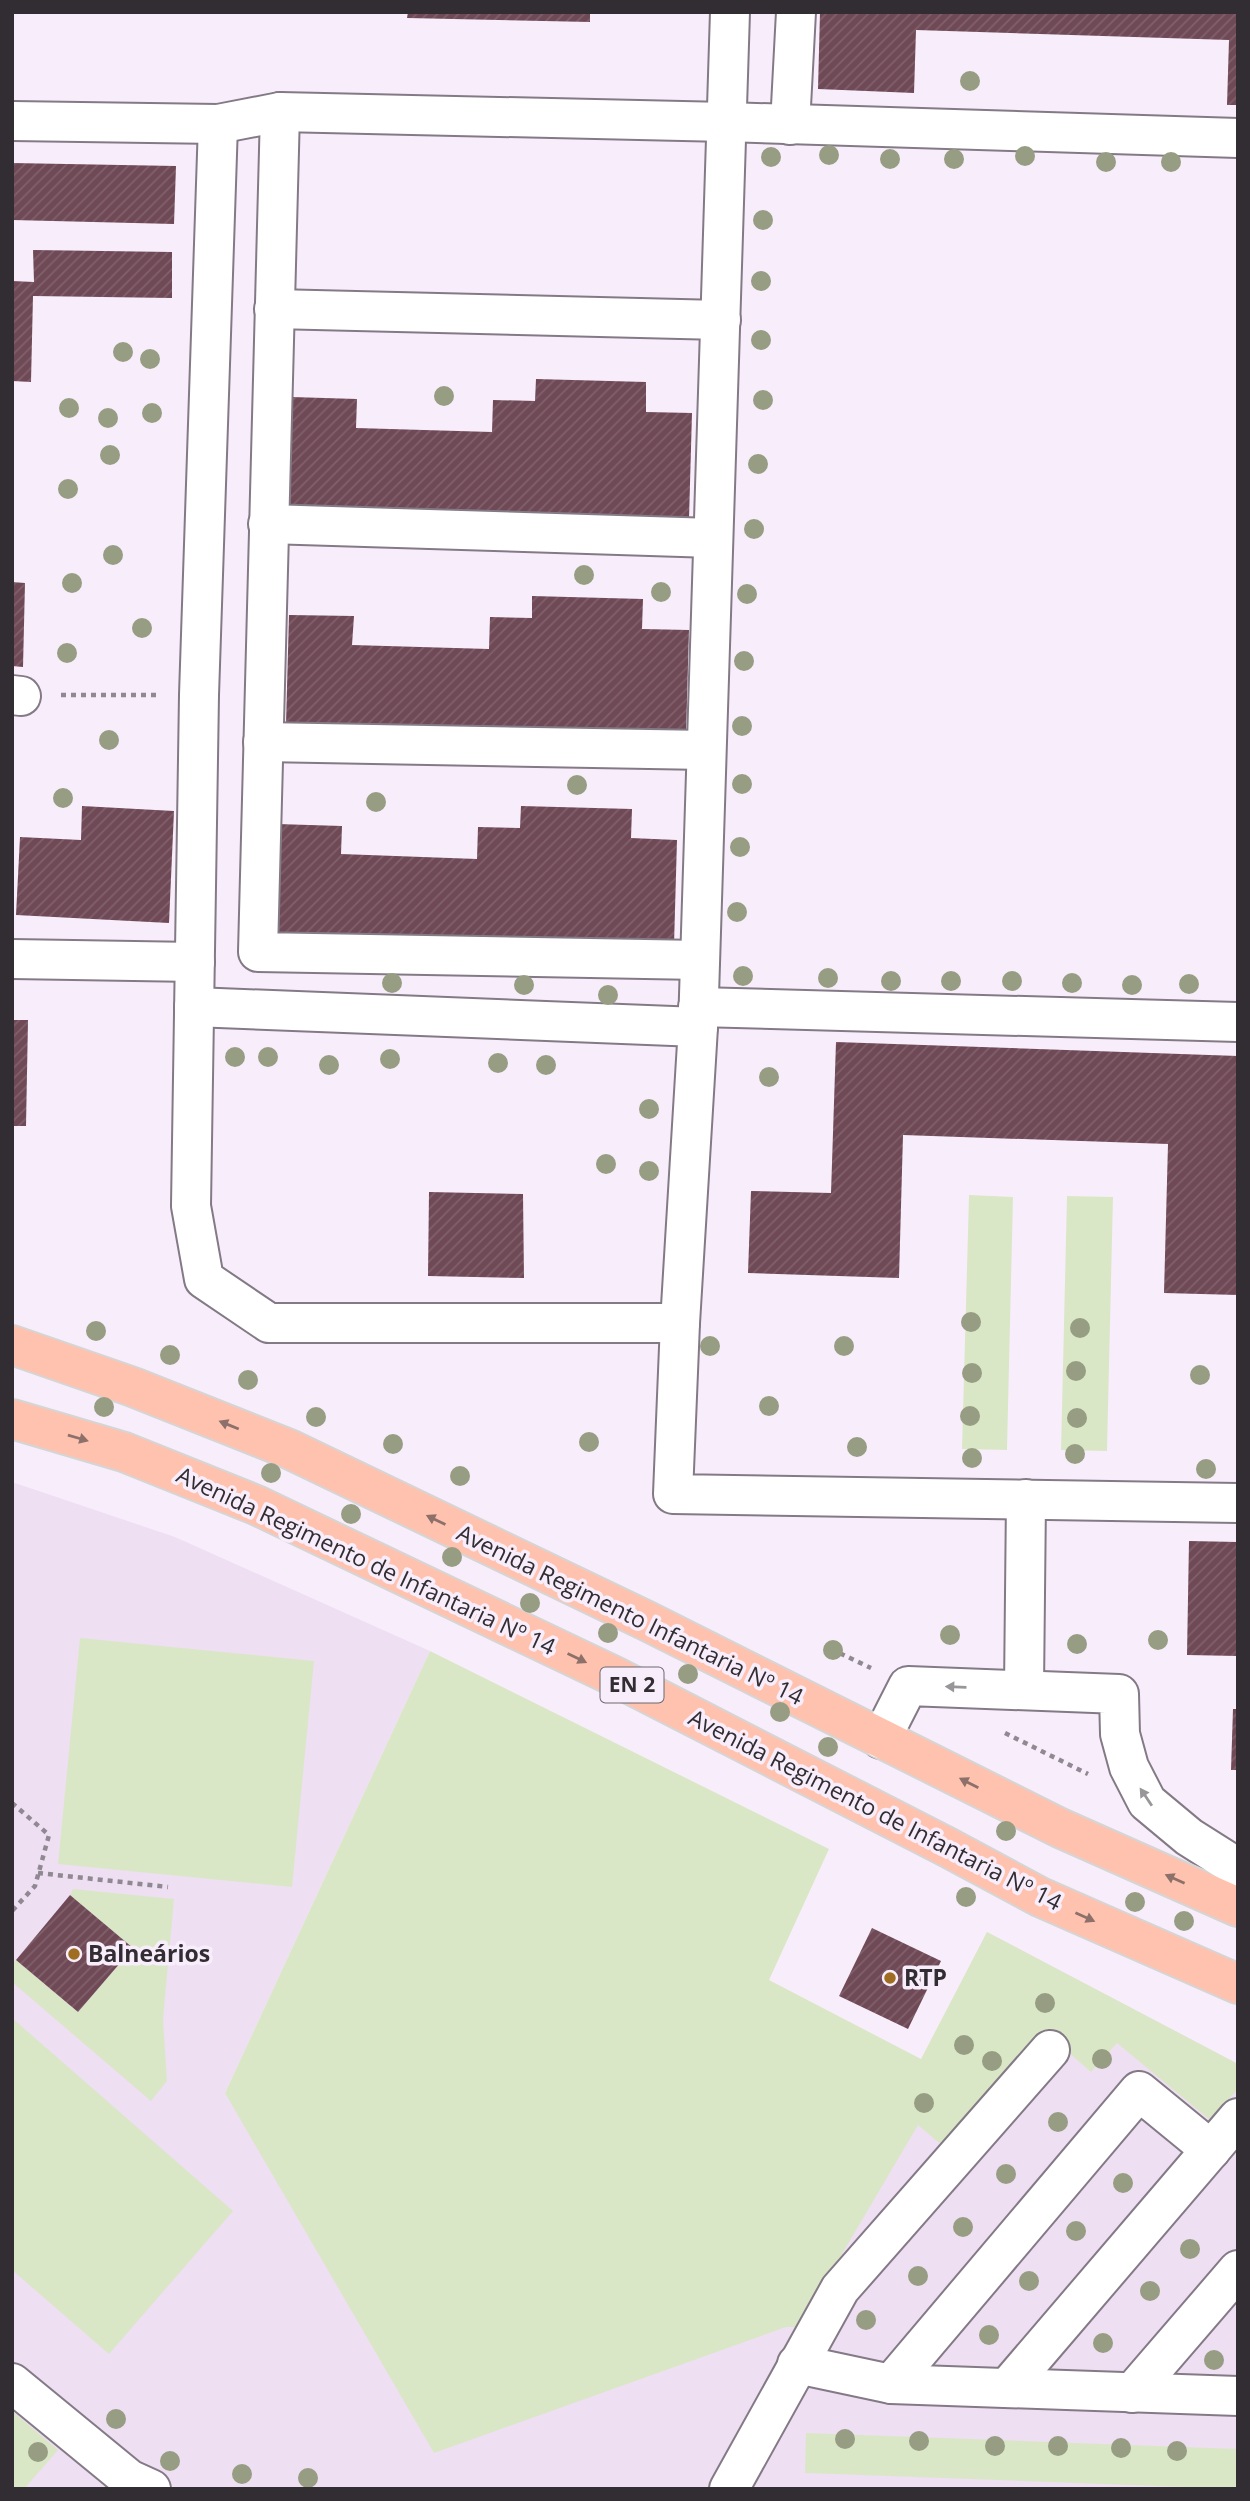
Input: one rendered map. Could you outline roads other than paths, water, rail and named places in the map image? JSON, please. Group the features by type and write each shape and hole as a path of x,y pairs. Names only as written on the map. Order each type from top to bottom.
{"main road":[{"name":"Avenida Regimento Infantaria Nº 14","path":"12,1345 134,1387 289,1449 648,1622 1060,1828 1238,1907"},
{"name":"Avenida Regimento de Infantaria Nº 14","path":"12,1419 124,1452 256,1505 616,1677 1040,1897 1238,1984"}],"lane":[{"path":"730,12 698,1017 673,1493 1238,1503"},
{"path":"790,125 796,12"},
{"path":"280,112 258,952 700,960"},
{"path":"12,121 218,124 280,112 726,122 1238,138"},
{"path":"218,124 199,695 191,1206 204,1279 269,1323 680,1323"},
{"path":"274,309 720,320"},
{"path":"268,524 713,538"},
{"path":"263,742 706,750"},
{"path":"12,959 195,962"},
{"path":"194,1007 698,1017 1238,1022"},
{"path":"1024,1689 1026,1499"},
{"path":"881,1739 908,1686 1119,1694 1120,1734 1129,1766 1147,1802 1189,1837 1238,1868"},
{"path":"729,2489 840,2289 1050,2050"},
{"path":"891,2384 1139,2091 1211,2150"},
{"path":"1007,2388 1238,2118"},
{"path":"1132,2393 1238,2270"},
{"path":"797,2364 891,2384 1238,2396"},
{"path":"12,2383 129,2479 151,2489"}],"place":[{"name":"Balneários","path":"74,1954"},
{"name":"RTP","path":"890,1978"}]}
